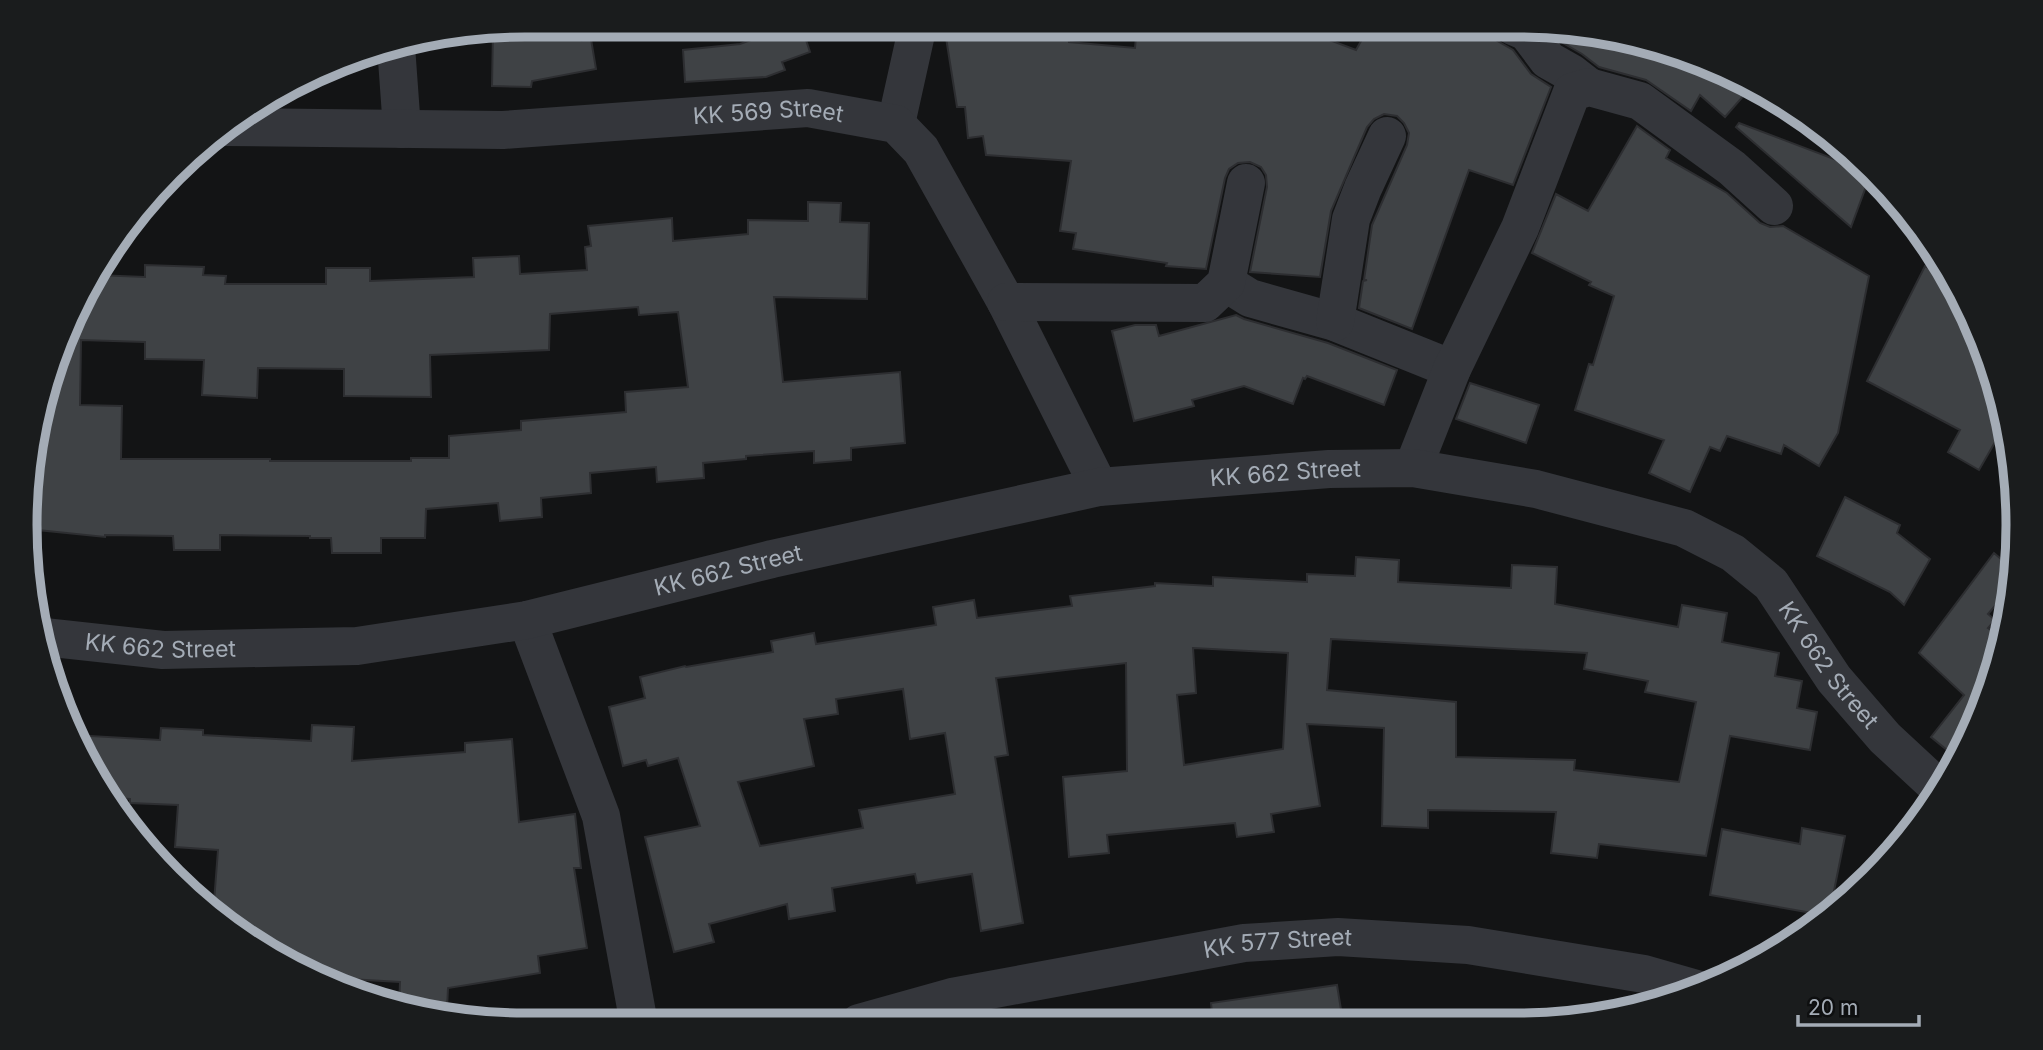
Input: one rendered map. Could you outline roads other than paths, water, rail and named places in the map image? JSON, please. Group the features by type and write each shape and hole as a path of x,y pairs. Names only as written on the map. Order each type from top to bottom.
{"street":[{"path":"915,37 896,124 921,150 1006,302 1099,487"},
{"path":"1531,37 1548,60 1572,73 1589,88 1640,101 1732,168 1774,206"},
{"path":"397,54 402,128"},
{"path":"1413,468 1452,369 1520,228 1572,92 1589,88"},
{"name":"KK 569 Street","path":"243,127 503,130 808,108 896,124"},
{"path":"1335,322 1352,219 1387,136"},
{"path":"1006,302 1205,303 1226,283 1246,184"},
{"path":"1226,283 1250,298 1335,322 1452,369"},
{"name":"KK 662 Street","path":"50,638 163,650 357,646 527,620 772,559 1099,487 1329,469 1413,468 1536,489 1685,528 1733,553 1771,584 1834,679 1885,738 1933,782"},
{"path":"527,620 601,816 637,1013"},
{"name":"KK 577 Street","path":"898,1013 952,997 1244,943 1338,937 1468,945 1644,974 1681,985"}]}
